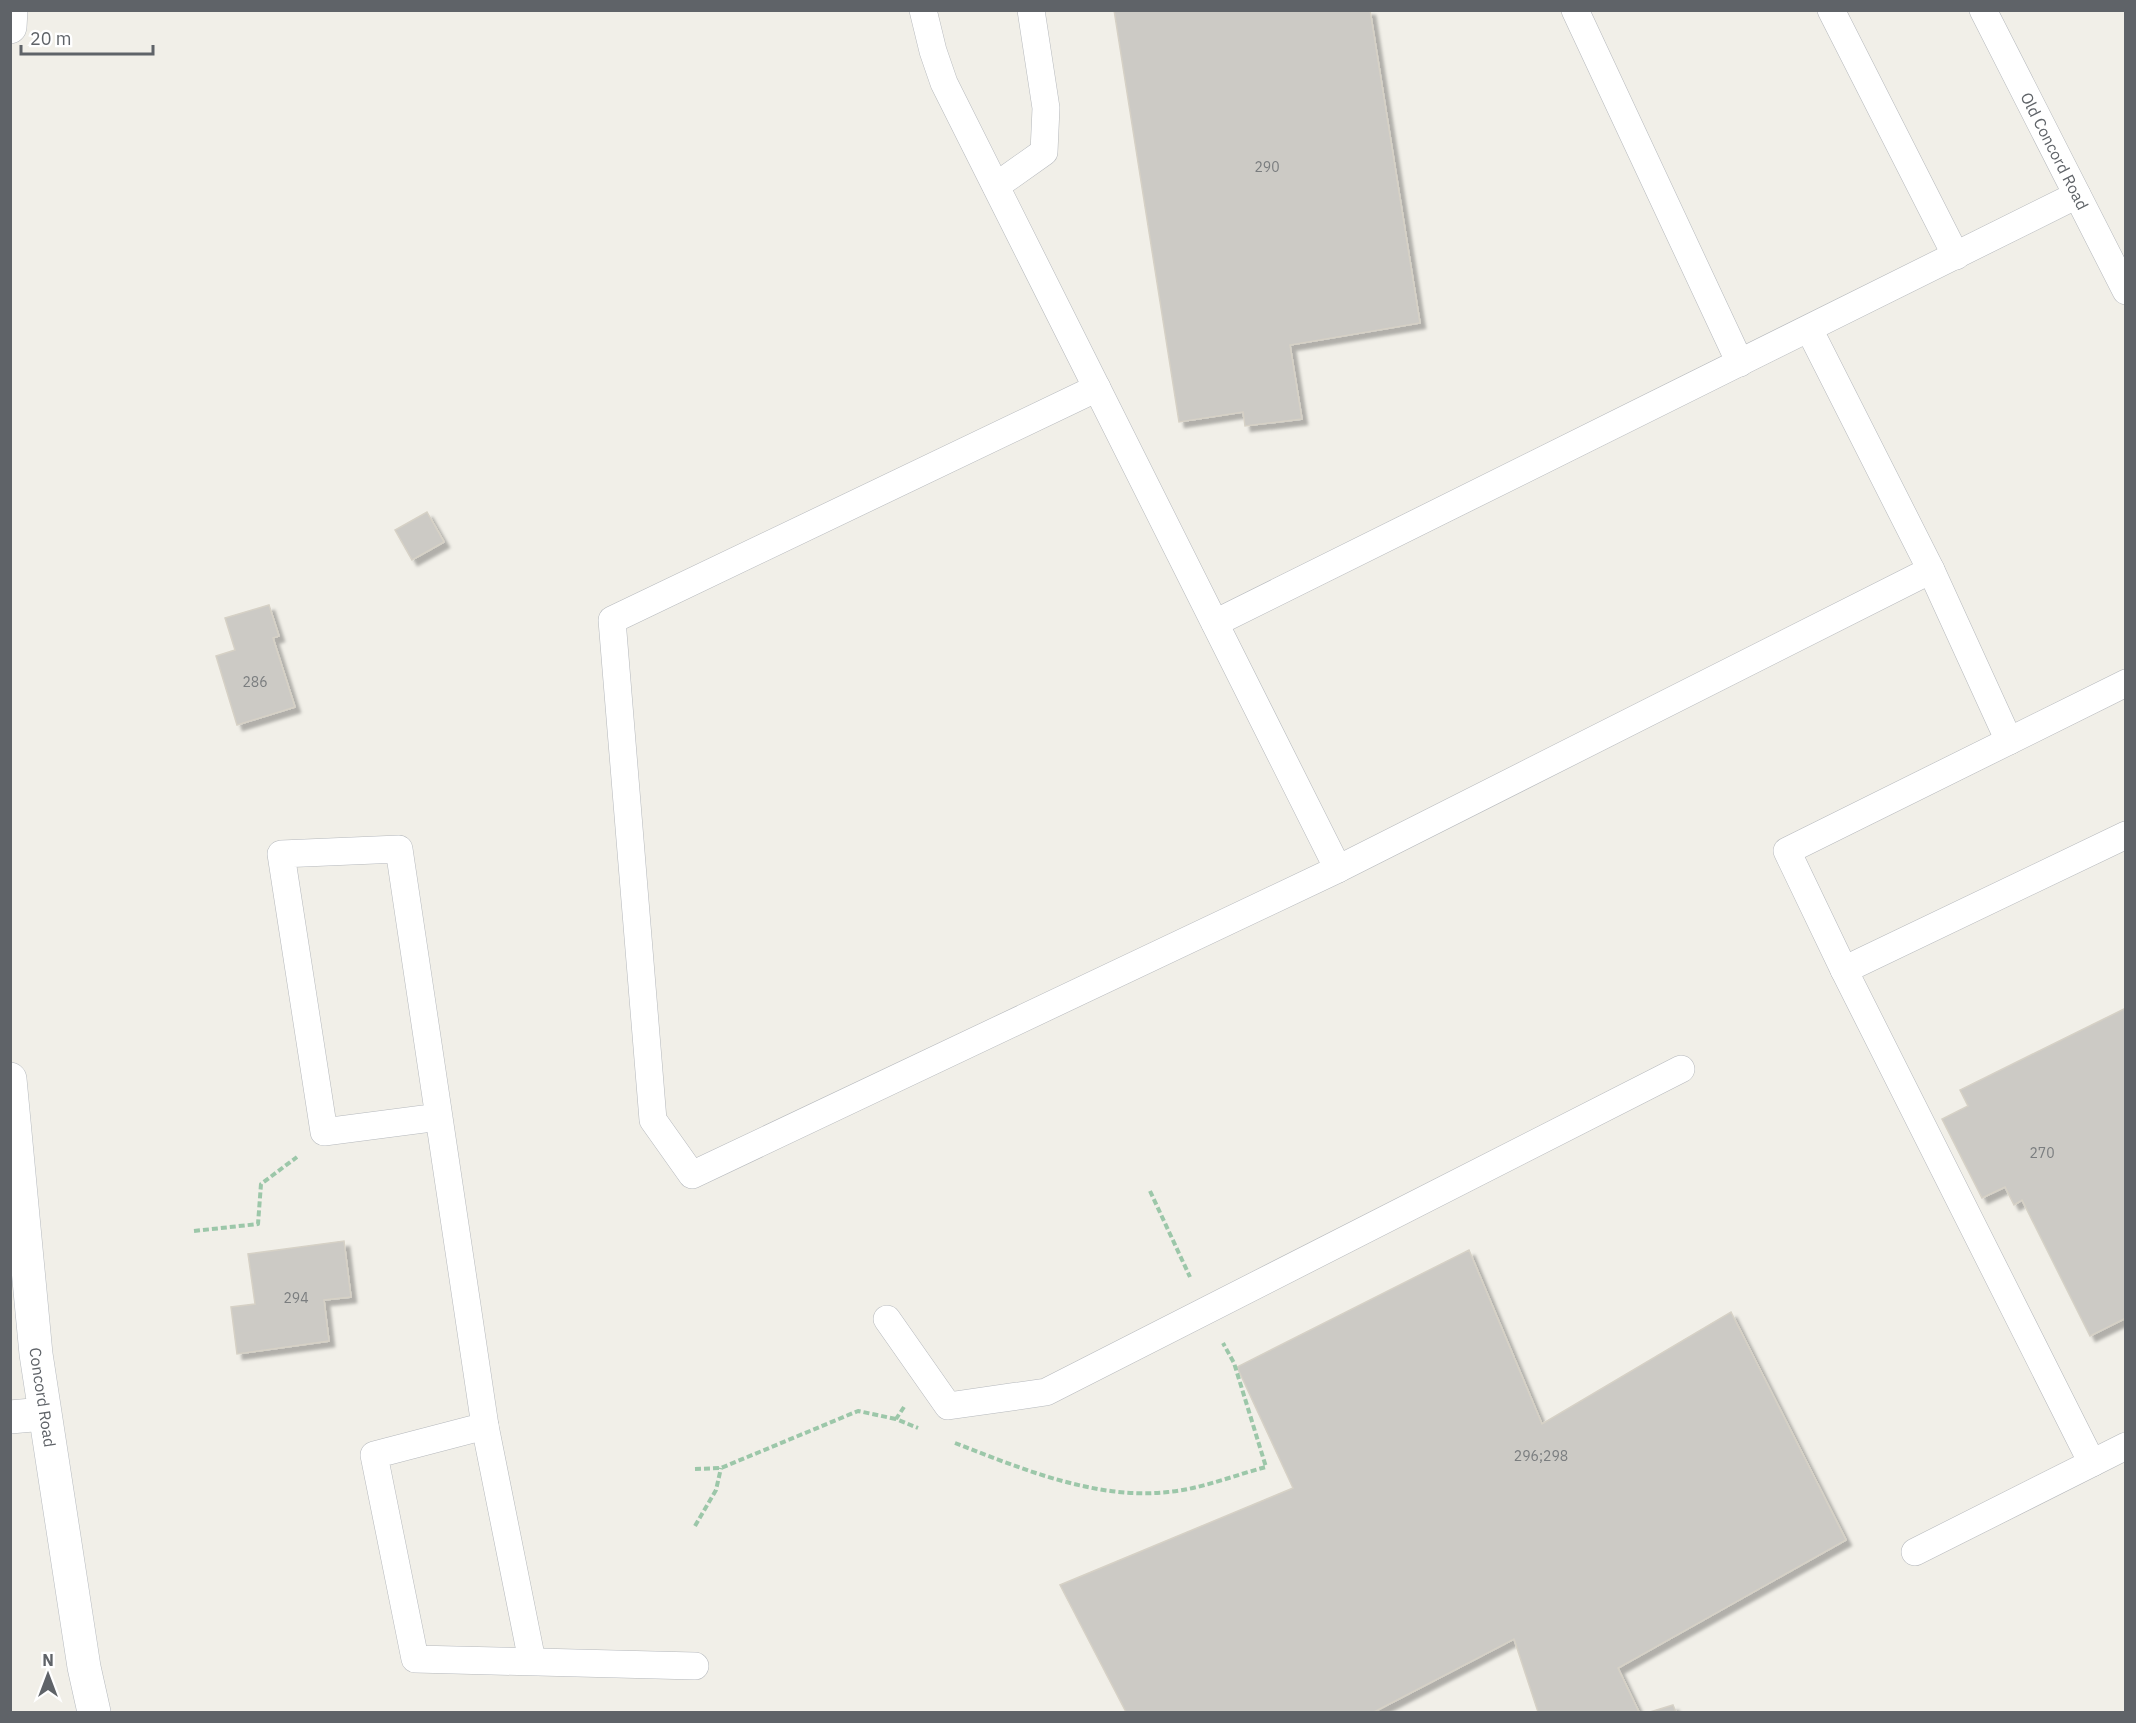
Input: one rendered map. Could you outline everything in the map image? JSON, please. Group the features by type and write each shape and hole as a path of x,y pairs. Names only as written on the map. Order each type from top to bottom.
{"main road":[{"path":"10,27 11,10"},
{"name":"Concord Road","path":"10,1079 23,1234 45,1414 94,1713"},
{"path":"10,1417 45,1414"}],"lane":[{"path":"923,10 944,83 1338,869"},
{"path":"996,186 1044,152 1046,108 1031,10"},
{"path":"1575,10 1740,363"},
{"path":"1831,10 1956,256"},
{"name":"Old Concord Road","path":"1983,10 2126,291"},
{"path":"1215,623 2077,195"},
{"path":"1809,329 1931,570 2009,741"},
{"path":"1097,388 612,620 652,1120 692,1175 1338,869 1931,570"},
{"path":"2092,1463 1844,970 1787,851 2126,683"},
{"path":"1844,970 2126,835"},
{"path":"439,1117 324,1132 281,854 399,849 439,1117 485,1426 532,1661"},
{"path":"887,1318 948,1406 1046,1392 1681,1069"},
{"path":"485,1426 374,1455 415,1659 695,1666"},
{"path":"1915,1552 2126,1446"}],"path":[{"path":"194,1231 258,1224 261,1184 279,1173 324,1132"},
{"path":"951,1441 1026,1471 1113,1491 1169,1492 1266,1467 1234,1363 1206,1311 1150,1191"},
{"path":"896,1419 925,1373"},
{"path":"695,1469 721,1468 858,1411 896,1419 929,1432"},
{"path":"695,1526 716,1490 721,1468"}],"building":[{"path":"1114,10 1370,10 1420,323 1290,345 1302,419 1245,426 1243,412 1179,422"},
{"path":"427,512 444,542 412,560 395,530"},
{"path":"269,605 279,636 273,638 295,707 237,725 216,656 235,650 225,618"},
{"path":"2126,1008 2126,1318 2090,1336 2022,1200 2014,1205 2005,1187 1982,1198 1942,1119 1968,1106 1960,1090"},
{"path":"344,1241 351,1297 324,1300 329,1341 237,1354 231,1307 255,1304 248,1254"},
{"path":"1469,1250 1542,1424 1731,1312 1846,1540 1618,1668 1639,1712 1538,1712 1514,1639 1374,1712 1126,1712 1060,1585 1293,1488 1237,1367"},
{"path":"1673,1705 1676,1712 1650,1712"}]}
